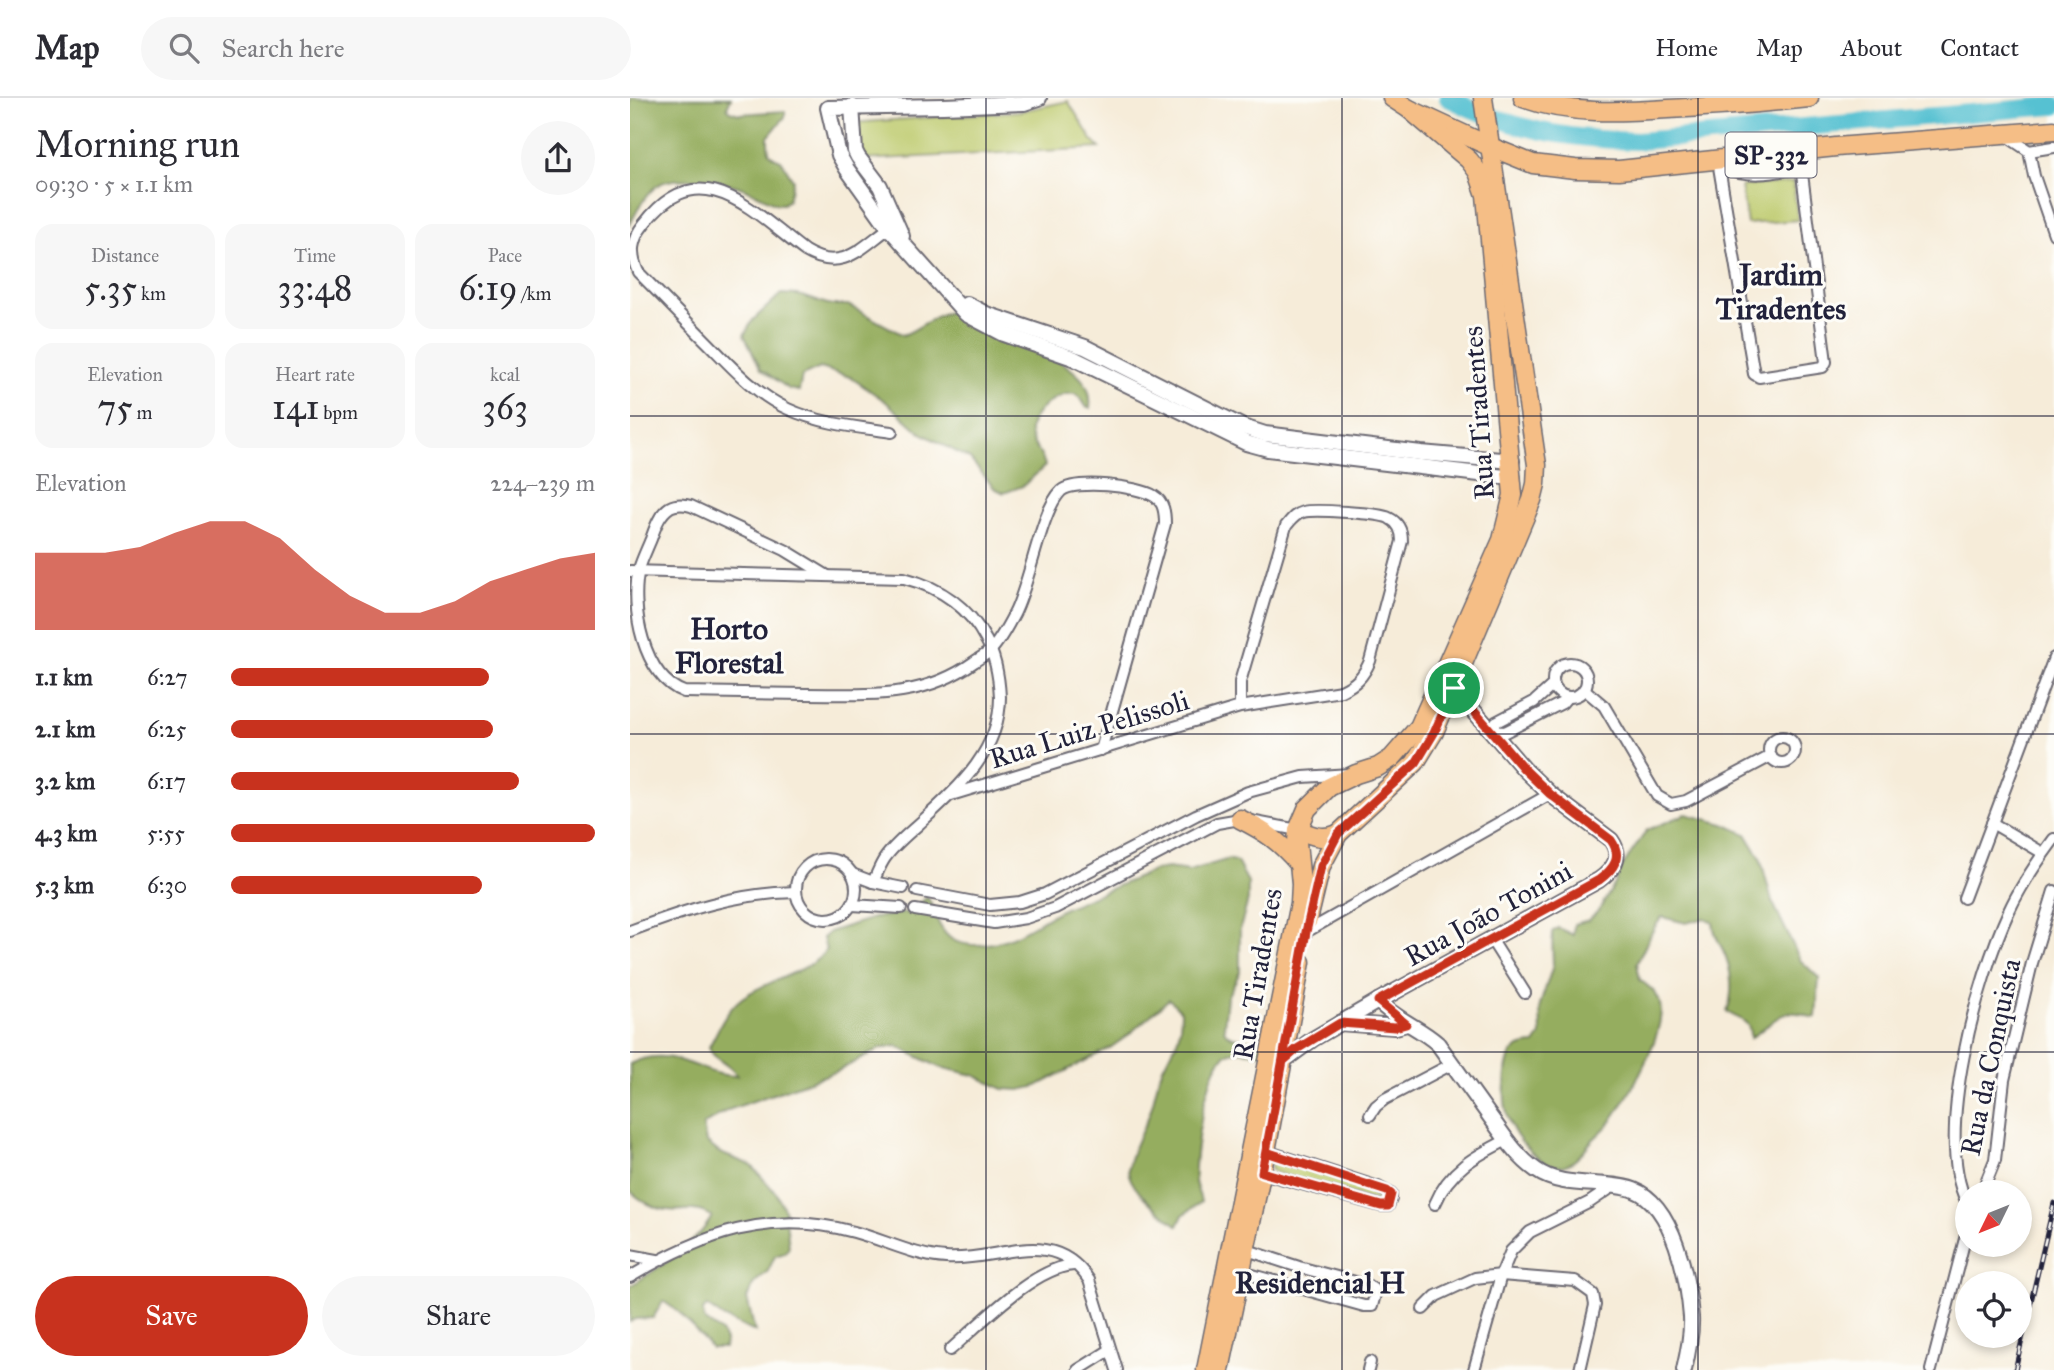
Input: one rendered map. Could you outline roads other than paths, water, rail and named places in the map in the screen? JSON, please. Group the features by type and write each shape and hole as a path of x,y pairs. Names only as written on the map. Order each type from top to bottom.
{"main road":[{"name":"SP-332","path":"1392,98 1409,109 1533,163 1575,169 1619,170 1803,159 2002,133 2054,130"},
{"name":"Rua Tiradentes","path":"1220,1370 1247,1250 1306,932 1321,866 1338,834 1401,779 1416,763 1434,733 1532,500 1536,484 1537,465 1483,98"},
{"name":"SP-332","path":"1523,98 1611,112 1686,103 1808,98"},
{"name":"Rua Tiradentes","path":"1206,1370 1300,903 1298,830 1307,809 1320,795 1340,780 1378,767 1392,758 1419,727 1502,540 1511,512 1516,472 1504,403 1502,349 1486,195 1478,172 1469,160 1409,109"},
{"path":"1504,403 1514,436 1523,439 1532,430"},
{"path":"1532,500 1516,472 1537,465"},
{"path":"1356,774 1363,777 1370,788 1367,802 1358,814"},
{"path":"1241,819 1269,834 1298,863"},
{"path":"1298,830 1321,838 1338,834"}],"street":[{"path":"1039,98 1024,103 947,102 852,106 826,103 839,155 847,169 889,228 966,314 1004,334 1073,358 1228,435 1268,449 1516,472"},
{"path":"852,106 855,150 880,186 906,247"},
{"path":"2002,133 2029,151 2054,147"},
{"path":"2029,151 2034,176 2054,234"},
{"path":"1718,164 1754,373 1759,377 1823,367 1826,362 1803,159"},
{"path":"847,169 858,166 870,172"},
{"path":"889,228 844,259 831,261 817,258 731,196 704,188 686,191 669,199 652,213 635,236 630,251 632,263 638,272 739,375 763,395 813,418 846,426 892,432"},
{"path":"948,292 986,314 1085,347 1243,427 1265,434 1407,452 1516,472"},
{"path":"1008,321 1010,326 1031,338 1040,347"},
{"path":"1126,367 1130,381 1140,391"},
{"path":"1228,435 1242,438 1265,434"},
{"path":"826,575 785,550 691,506 672,506 658,521 634,571 642,636 656,672 666,683 684,692 899,693 925,687 946,679 992,650 1014,614 1026,587 1049,510 1068,486 1097,485 1154,496 1161,502 1165,512 1165,524 1101,750"},
{"name":"Rua Luiz Pelissoli","path":"951,795 1240,707 1341,691 1353,685 1363,676 1370,661 1402,541 1402,532 1396,523 1375,515 1305,511 1292,518 1286,526 1240,682 1240,707"},
{"path":"634,571 904,578 925,584 949,597 981,630 992,650 1000,684 1000,716 992,741 951,795 885,858 873,882"},
{"path":"1964,898 2054,658"},
{"path":"1572,662 1584,670 1587,680 1584,689 1577,696 1567,697 1558,693 1553,685 1555,670 1562,664 1572,662"},
{"path":"1553,685 1534,702 1496,722 1490,731 1505,732 1562,704 1567,697"},
{"name":"Rua João Tonini","path":"1283,1061 1313,1039 1378,1001 1599,880 1612,871 1616,863 1616,847 1611,840 1550,794 1524,769 1454,688"},
{"path":"1584,689 1604,706 1653,792 1666,802 1676,804 1686,801 1771,757"},
{"path":"918,891 990,905 1020,902 1045,894 1196,815 1248,792 1303,777 1356,774"},
{"path":"1241,819 1241,803 1248,792"},
{"path":"1306,932 1550,794"},
{"path":"915,910 994,923 1026,918 1055,908 1217,823 1241,819 1298,830"},
{"path":"1992,823 2043,853"},
{"path":"1960,1180 1955,1136 1957,1096 1975,1008 1994,944 2024,881 2054,839"},
{"path":"830,860 843,864 852,874 856,895 852,905 838,917 820,918 804,909 796,892 798,879 805,868 817,861 830,860"},
{"path":"852,874 873,882 903,888"},
{"name":"Rua da Conquista","path":"1986,1180 1994,1160 2004,1080 2032,963 2054,891"},
{"path":"630,931 719,901 762,892 796,892"},
{"path":"852,905 901,908"},
{"path":"1491,939 1525,993"},
{"path":"1378,1001 1406,1024 1426,1034 1438,1044 1526,1163 1539,1172 1565,1181 1615,1185 1637,1191 1662,1215 1671,1231 1682,1267 1691,1319 1684,1370"},
{"path":"1340,1023 1395,1027 1406,1024"},
{"path":"1289,1028 1301,1037 1313,1039"},
{"path":"1370,1115 1385,1099 1452,1064"},
{"path":"1435,1204 1443,1185 1457,1171 1480,1153 1507,1140"},
{"path":"1262,1172 1381,1206 1388,1206 1391,1199 1391,1194 1378,1187 1266,1152"},
{"path":"1474,1370 1501,1275 1511,1251 1530,1232 1590,1202 1615,1185"},
{"path":"630,1277 690,1244 732,1231 794,1222 832,1226 934,1257 956,1259 1031,1248 1044,1249 1063,1256 1089,1280 1117,1370"},
{"path":"1242,1272 1364,1306 1371,1306 1376,1291 1367,1285 1247,1250"},
{"path":"630,1255 657,1260"},
{"path":"1931,1370 1960,1257"},
{"path":"950,1350 1002,1303 1060,1266 1074,1265"},
{"path":"1423,1309 1436,1296 1475,1278 1501,1275 1575,1281 1593,1294 1595,1305 1580,1370"},
{"path":"1078,1370 1110,1350"}],"waterway":[{"path":"1448,98 1494,118 1540,131 1638,141 2054,106"}],"railway":[{"path":"2015,1370 2054,1203"}],"district":[{"name":"Jardim Tiradentes","path":"1781,292"},
{"name":"Horto Florestal","path":"729,646"},
{"name":"Residencial H","path":"1320,1283"}]}
